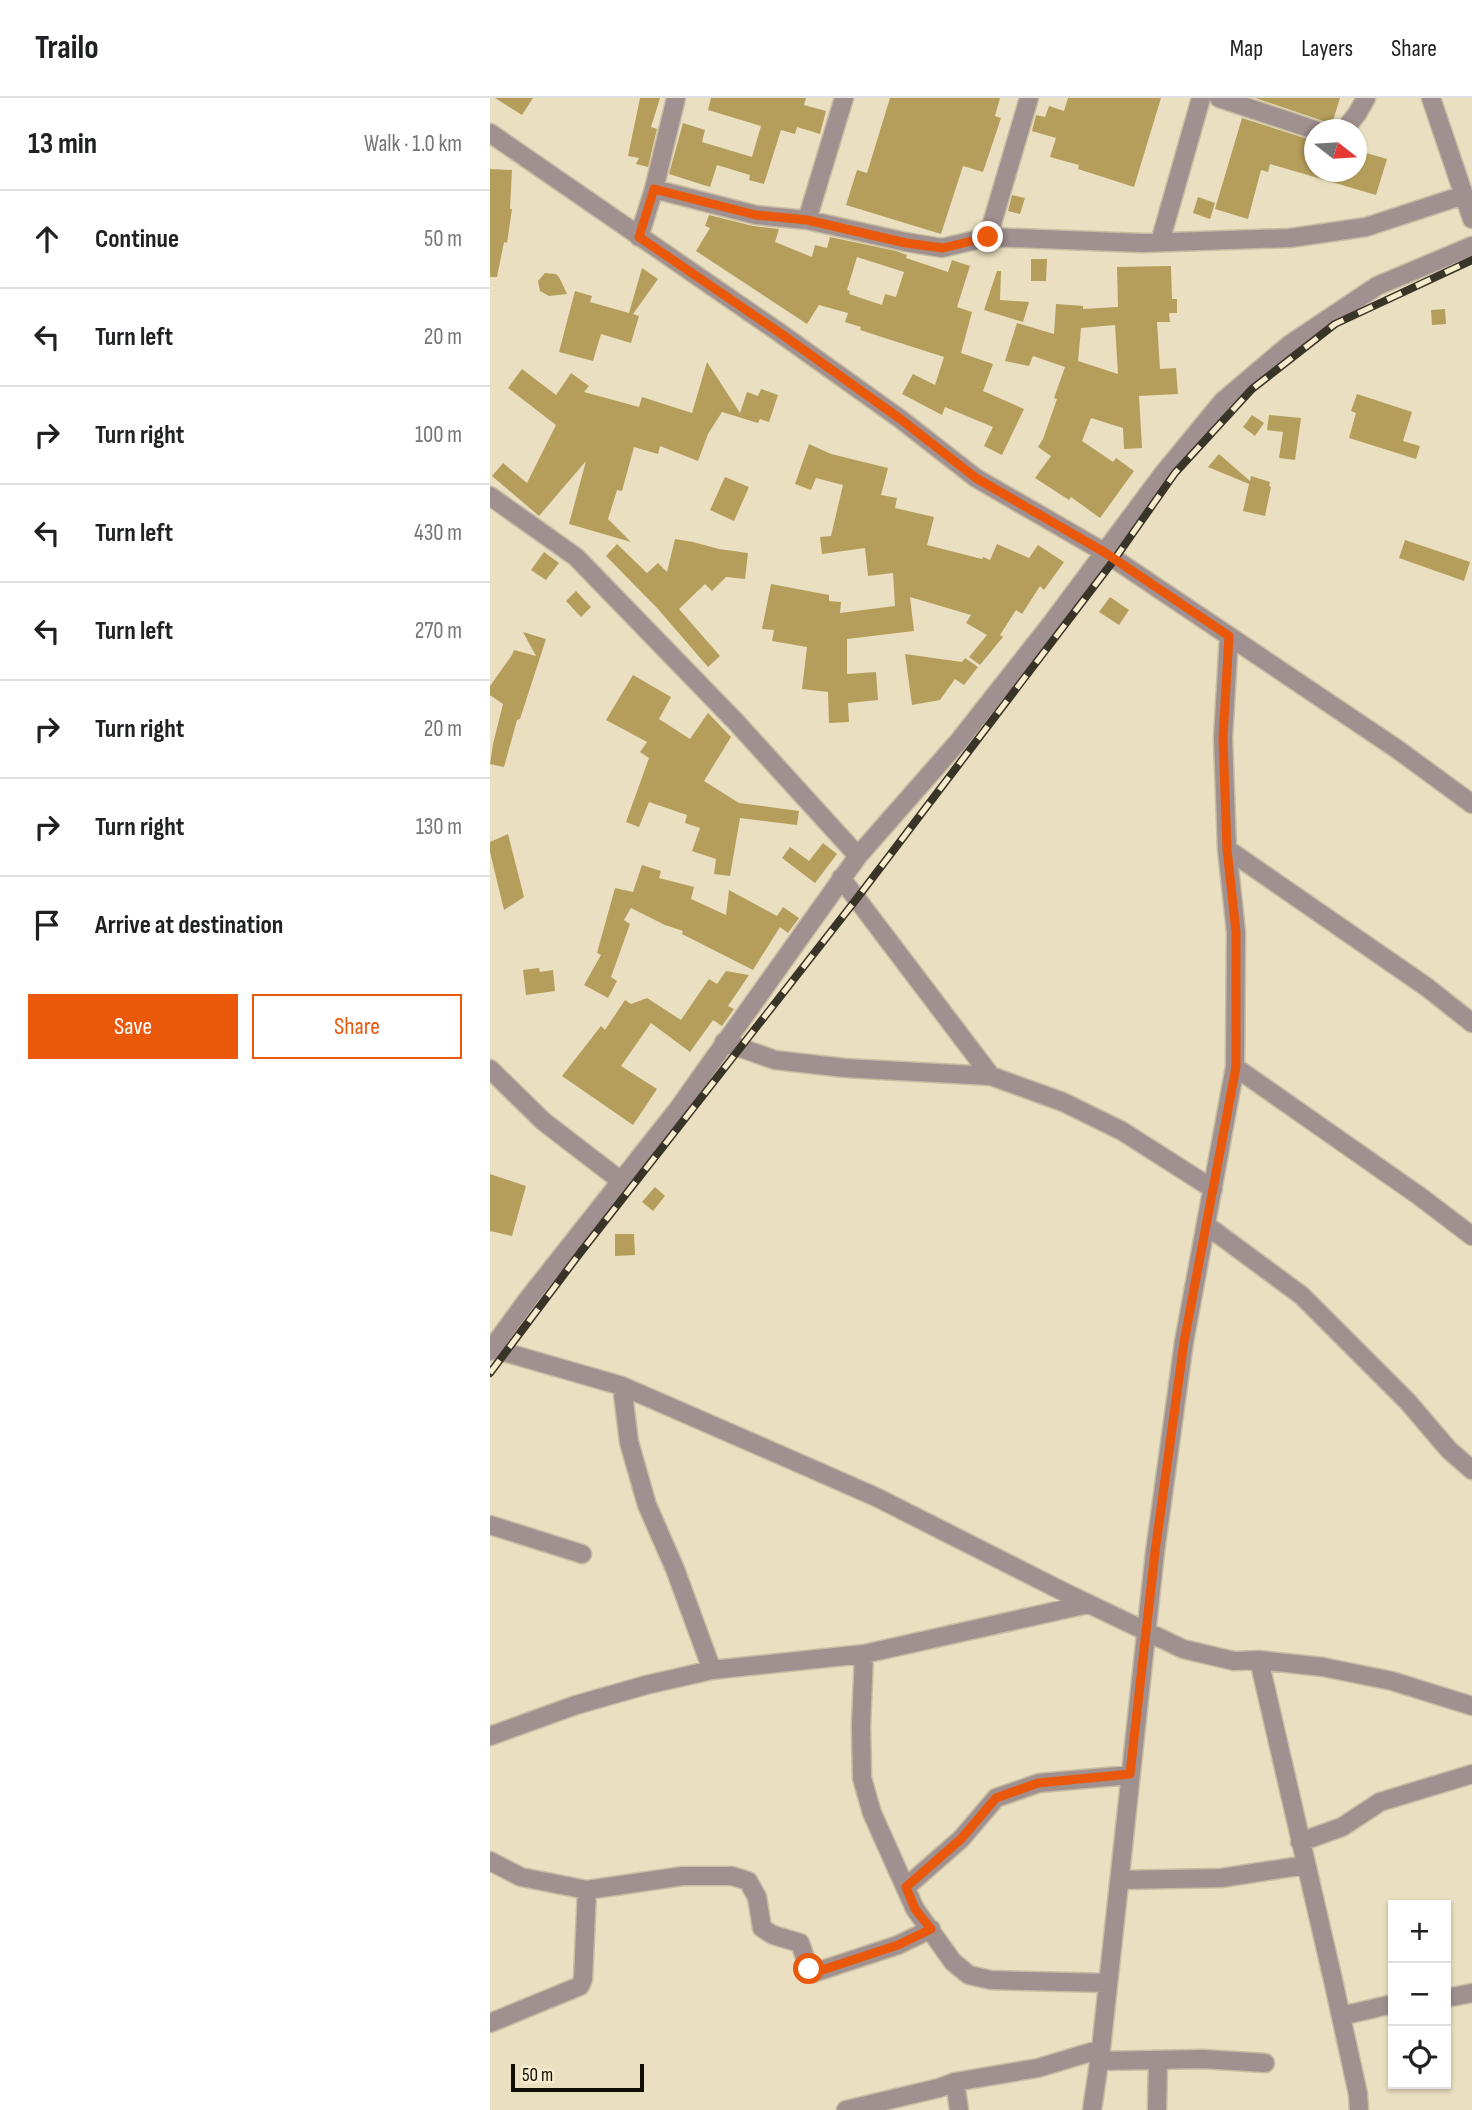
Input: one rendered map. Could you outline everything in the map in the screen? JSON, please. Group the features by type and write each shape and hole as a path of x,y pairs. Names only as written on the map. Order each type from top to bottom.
{"street":[{"path":"639,237 654,189 676,98"},
{"path":"807,220 844,98"},
{"path":"988,237 1029,98"},
{"path":"1160,242 1201,98"},
{"path":"1219,98 1304,126"},
{"path":"1353,119 1366,98"},
{"path":"1432,98 1472,219"},
{"path":"490,133 780,333 877,402 976,478 1104,552 1397,749 1472,804"},
{"path":"654,189 756,215 807,220 906,243 943,248 988,237 1142,243 1290,238 1366,226 1464,195"},
{"path":"1472,246 1377,286 1290,345 1223,401 1163,474 1051,624 958,742 841,878 678,1109 491,1349 622,1386 876,1497 1183,1650 1234,1661 1259,1660 1323,1667 1392,1681 1472,1706"},
{"path":"490,496 576,557 736,722 858,856"},
{"path":"1092,2110 1120,1880 1145,1632 1184,1342 1236,1067 1236,932 1227,849 1223,738 1229,636"},
{"path":"1227,849 1428,988 1472,1023"},
{"path":"841,878 991,1076"},
{"path":"724,1042 775,1060 845,1068 991,1076 1063,1102 1122,1131 1213,1189"},
{"path":"1236,1067 1472,1236"},
{"path":"490,1069 543,1121 621,1181"},
{"path":"1206,1225 1301,1295 1408,1402 1449,1450 1472,1470"},
{"path":"622,1386 629,1442 647,1506 675,1569 712,1670"},
{"path":"490,1525 582,1554"},
{"path":"490,1735 576,1704 712,1670 864,1654 1088,1604"},
{"path":"864,1654 862,1778 872,1812 915,1909 953,1962 969,1975 991,1979 1107,1983"},
{"path":"1259,1660 1341,2016 1359,2110"},
{"path":"906,1887 961,1839 996,1798 1038,1783 1130,1774"},
{"path":"1300,1842 1342,1827 1380,1802 1472,1774"},
{"path":"490,1861 521,1877 587,1890 683,1876 732,1876 748,1881 757,1897 762,1928 773,1935 800,1943 813,1973 898,1945 931,1929"},
{"path":"1120,1880 1221,1878 1306,1865"},
{"path":"490,2022 580,1986 583,1979 587,1890"},
{"path":"1451,1997 1472,1993"},
{"path":"1341,2016 1388,2005"},
{"path":"846,2110 955,2082 1100,2055 1158,2060 1203,2059 1265,2063"},
{"path":"1157,2110 1158,2060"},
{"path":"955,2082 959,2110"}],"building":[{"path":"495,98 533,98 522,115"},
{"path":"640,98 660,98 651,127 657,129 648,167 636,164 639,158 628,156"},
{"path":"711,98 806,98 804,105 826,111 820,134 797,127 795,134 781,130 764,184 749,180 750,175 717,165 710,187 669,174 683,123 705,130 702,142 752,157 761,126 708,110"},
{"path":"890,98 1000,98 995,116 1001,118 983,172 963,166 941,234 846,205 857,170 867,173"},
{"path":"1068,98 1161,98 1134,187 1078,169 1079,165 1050,157 1056,138 1032,131 1036,115 1045,117 1049,106 1064,111"},
{"path":"1255,98 1340,98 1334,119 1317,119"},
{"path":"1242,118 1304,138 1304,174 1270,164 1268,172 1261,170 1248,219 1215,209"},
{"path":"1367,153 1387,159 1376,195 1332,182 1367,182"},
{"path":"490,169 512,170 512,209 507,243 504,242 497,277 490,277"},
{"path":"1012,195 1025,198 1020,214 1008,211"},
{"path":"1198,197 1215,203 1210,219 1193,213"},
{"path":"709,215 753,226 779,229 775,242 812,257 815,245 827,248 830,237 896,251 907,255 906,258 948,272 952,260 970,266 957,307 972,312 961,353 993,364 983,391 1024,409 1002,455 984,446 993,427 945,407 942,415 902,394 913,374 935,385 944,357 860,330 861,327 845,322 848,313 819,305 807,324 696,251 710,228 705,226","holes":["857,257 904,272 896,297 885,294 882,305 849,294 850,291 847,290"]},
{"path":"1031,259 1047,259 1046,281 1031,281"},
{"path":"1171,266 1172,299 1177,299 1177,313 1169,313 1170,322 1157,322 1160,369 1176,368 1178,394 1139,396 1142,448 1124,449 1123,428 1091,418 1082,441 1113,462 1116,458 1134,471 1100,518 1071,497 1069,500 1035,478 1051,456 1038,447 1057,399 1054,398 1065,367 1033,356 1029,366 1005,361 1017,323 1054,334 1056,304 1083,306 1083,309 1118,307 1117,267","holes":["1115,325 1118,374 1078,361 1081,328"]},
{"path":"642,268 658,279 633,314 639,316 631,343 601,334 593,361 559,352 575,291 592,296 590,302 629,313"},
{"path":"997,271 1001,271 1000,300 1029,302 1023,322 984,310"},
{"path":"545,273 556,274 567,294 549,296 540,291 538,281"},
{"path":"1445,309 1446,324 1432,325 1431,310"},
{"path":"707,362 740,413 747,392 758,396 761,389 778,395 769,422 760,419 758,423 722,412 708,434 698,461 660,446 658,454 634,447 622,491 617,490 608,519 631,542 569,524 586,461 539,516 492,476 503,463 527,483 556,425 508,388 522,369 556,395 571,373 589,386 584,392 639,407 642,397 692,413"},
{"path":"1357,394 1412,412 1403,441 1420,446 1416,459 1349,438 1356,413 1351,411"},
{"path":"1252,415 1264,423 1255,436 1243,427"},
{"path":"1269,415 1301,418 1295,460 1279,458 1283,432 1267,430"},
{"path":"809,444 831,454 888,468 881,495 897,498 895,508 934,517 927,545 990,560 997,544 1029,558 1038,545 1064,562 1044,590 1040,586 1022,614 1016,610 1000,635 1003,637 980,665 969,657 987,635 966,623 971,615 910,597 914,631 847,639 847,674 876,672 878,700 848,703 849,722 829,723 828,692 802,689 807,647 772,641 774,630 762,629 771,584 829,595 829,601 841,602 840,613 895,606 893,573 868,576 865,548 822,554 820,537 831,536 843,485 816,478 811,490 795,484"},
{"path":"1219,454 1250,481 1251,476 1270,482 1265,516 1243,511 1249,484 1208,467"},
{"path":"725,477 749,487 734,521 710,510"},
{"path":"675,539 748,553 745,579 726,577 712,591 705,584 679,609 720,656 708,667 658,609 606,556 617,544 647,573 658,563 667,572"},
{"path":"1405,540 1470,562 1464,581 1399,558"},
{"path":"544,552 559,563 546,580 531,570"},
{"path":"576,591 591,607 581,617 566,601"},
{"path":"1110,597 1129,610 1119,625 1099,612"},
{"path":"523,632 546,639 520,719 517,720 504,767 490,764 503,704 490,695 490,686 514,650 536,656"},
{"path":"905,654 962,662 965,658 978,667 964,685 955,679 940,700 912,705"},
{"path":"633,675 671,697 659,719 690,739 708,713 731,737 704,781 739,803 799,811 797,825 740,818 730,876 714,874 716,859 692,851 700,828 685,823 687,815 649,802 639,827 626,822 649,758 640,752 647,742 606,720"},
{"path":"508,834 524,897 504,910 490,842"},
{"path":"823,843 837,854 815,883 782,858 790,847 809,861"},
{"path":"642,865 661,871 659,878 694,887 691,899 726,915 729,890 777,916 783,907 799,918 788,933 780,927 753,970 682,934 683,931 631,908 624,920 630,924 611,977 617,981 608,998 584,985 601,955 597,953 615,888 633,892"},
{"path":"539,968 540,972 553,970 555,991 526,995 523,970"},
{"path":"726,971 749,975 728,1006 734,1009 722,1026 713,1020 690,1052 651,1023 621,1066 657,1089 633,1125 562,1076 601,1026 605,1030 625,1000 631,1004 647,998 681,1020 709,979 717,984"},
{"path":"490,1174 526,1186 512,1236 490,1231"},
{"path":"655,1187 665,1196 653,1211 642,1202"},
{"path":"615,1234 634,1234 635,1255 615,1256"}],"railway":[{"path":"490,1373 580,1253 858,897 1114,560 1175,473 1252,389 1335,324 1472,260"}],"route":[{"path":"809,1969 813,1973 824,1971 898,1945 931,1929 915,1909 906,1887 961,1839 996,1798 1038,1783 1130,1774 1145,1632 1184,1342 1236,1067 1236,932 1227,849 1223,738 1229,636 1104,552 976,478 899,418 639,237 654,189 756,215 807,220 906,243 943,248 988,237"}]}
